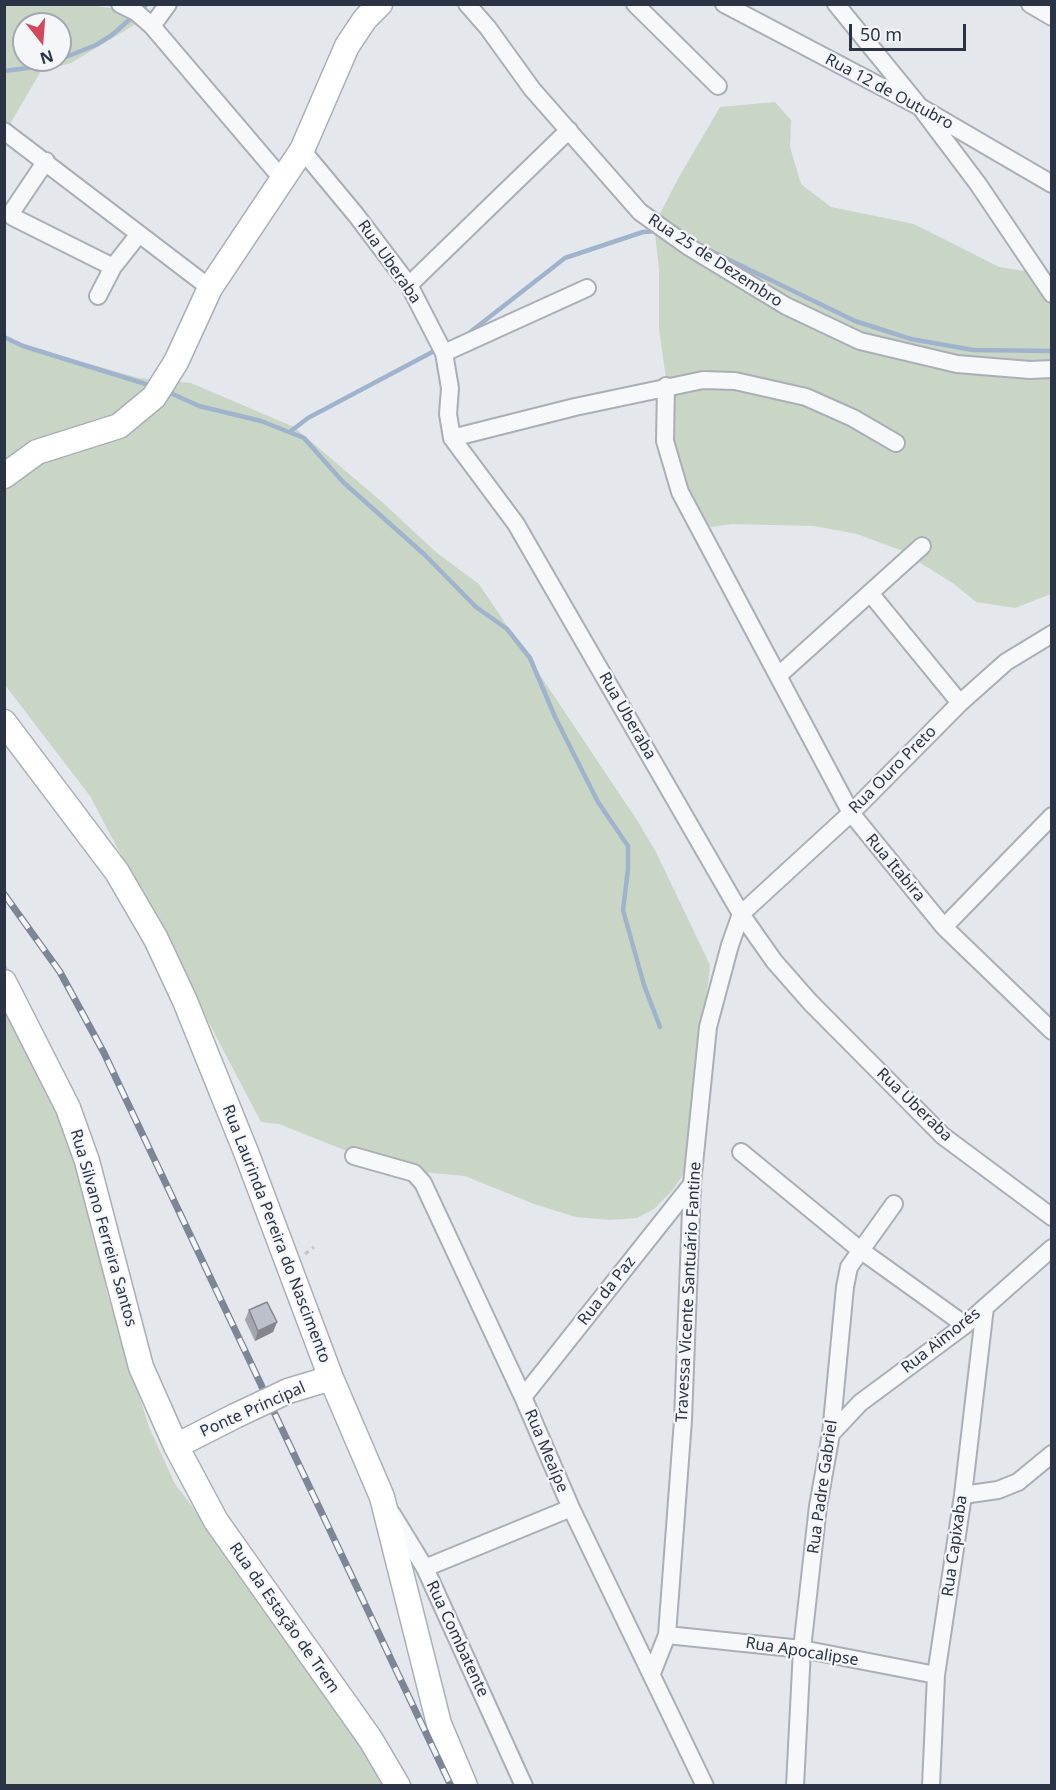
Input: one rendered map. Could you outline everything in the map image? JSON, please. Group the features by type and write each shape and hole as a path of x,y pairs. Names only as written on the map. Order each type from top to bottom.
{"street":[{"path":"120,4 136,12 152,26 278,176"},
{"path":"152,26 168,4"},
{"path":"4,476 37,452 119,426 154,397 176,362 210,288 278,176 302,150 347,46 365,19 380,4"},
{"name":"Rua 25 de Dezembro","path":"467,4 488,28 532,89 640,212 689,247 786,306 860,341 957,364 1030,370 1052,369"},
{"path":"635,4 718,86"},
{"name":"Rua 12 de Outubro","path":"724,4 920,107 1052,184"},
{"path":"836,4 920,107 978,184 1052,294"},
{"path":"1030,4 1052,16"},
{"path":"4,130 210,288"},
{"path":"409,285 569,130"},
{"name":"Rua Uberaba","path":"302,150 356,214 409,285 444,353 450,388 448,414 452,438 516,524 741,914 774,961 810,1002 943,1136 1052,1217"},
{"path":"46,161 9,216 113,267"},
{"path":"98,296 113,267 140,234"},
{"path":"444,353 587,288"},
{"path":"452,438 666,386 703,380 735,381 770,387 806,397 897,443"},
{"name":"Rua Itabira","path":"666,386 665,441 680,492 851,813 944,927 1052,1031"},
{"path":"779,675 922,546"},
{"path":"870,593 960,703"},
{"name":"Rua Ouro Preto","path":"741,914 851,813 960,703 1006,662 1052,634"},
{"name":"Rua Laurinda Pereira do Nascimento","path":"4,722 117,872 156,939 185,1001 246,1152 331,1378 382,1497 439,1724 465,1785"},
{"path":"944,927 1052,816"},
{"name":"Travessa Vicente Santuário Fantine","path":"652,1673 667,1635 683,1420 692,1184 708,1027 730,945 741,914"},
{"name":"Rua Silvano Ferreira Santos","path":"4,982 72,1118 87,1161 141,1367 176,1446"},
{"path":"741,1152 859,1249 965,1324"},
{"name":"Rua Meaípe","path":"354,1156 414,1173 423,1183 523,1397 571,1508 705,1785"},
{"name":"Rua da Paz","path":"523,1397 692,1184"},
{"name":"Rua Padre Gabriel","path":"795,1785 802,1649 818,1506 831,1434 844,1287 849,1267 859,1249 894,1204"},
{"name":"Rua Aimorés","path":"831,1434 860,1403 965,1324 1052,1248"},
{"name":"Rua Capixaba","path":"931,1785 936,1675 963,1495 985,1307"},
{"name":"Ponte Principal","path":"176,1446 288,1391 331,1378"},
{"name":"Rua da Estação de Trem","path":"176,1446 216,1521 371,1740 398,1785"},
{"path":"963,1495 998,1490 1018,1482 1052,1454"},
{"name":"Rua Combatente","path":"382,1497 425,1568 524,1785"},
{"path":"425,1568 571,1508"},
{"name":"Rua Apocalipse","path":"667,1635 802,1649 936,1675"}],"green space":[{"path":"5,5 88,5 118,9 139,22 72,62 72,12 12,12 12,72 40,72 10,124 5,121"},
{"path":"775,102 791,120 790,147 801,184 831,207 914,224 999,267 1051,275 1051,594 1015,608 976,602 954,584 900,550 857,534 814,526 732,524 711,527 701,521 691,501 676,451 659,329 659,269 654,225 720,107"},
{"path":"4,340 139,378 191,383 294,427 382,502 437,553 479,584 637,820 656,852 710,965 690,1165 671,1192 654,1209 637,1218 610,1220 576,1217 534,1204 465,1176 421,1172 362,1157 279,1124 261,1122 90,796 5,685"},
{"path":"4,961 14,979 77,1143 107,1293 149,1427 175,1484 404,1785 5,1785"}],"building":[{"path":"267,1302 277,1322 258,1331 249,1310"}],"waterway":[{"path":"4,71 43,66 96,45 112,35 147,4"},
{"path":"469,333 565,258 643,232 659,231"},
{"path":"711,251 855,321 911,339 973,350 1052,351"},
{"path":"4,337 23,346 152,386"},
{"path":"291,431 308,418 438,349"},
{"path":"166,391 199,406 261,421 304,438 343,482 425,555 476,607 507,629 530,658 555,717 598,802 628,846 623,910 644,985 660,1027"}],"railway":[{"path":"4,894 60,972 104,1053 451,1786"}]}
